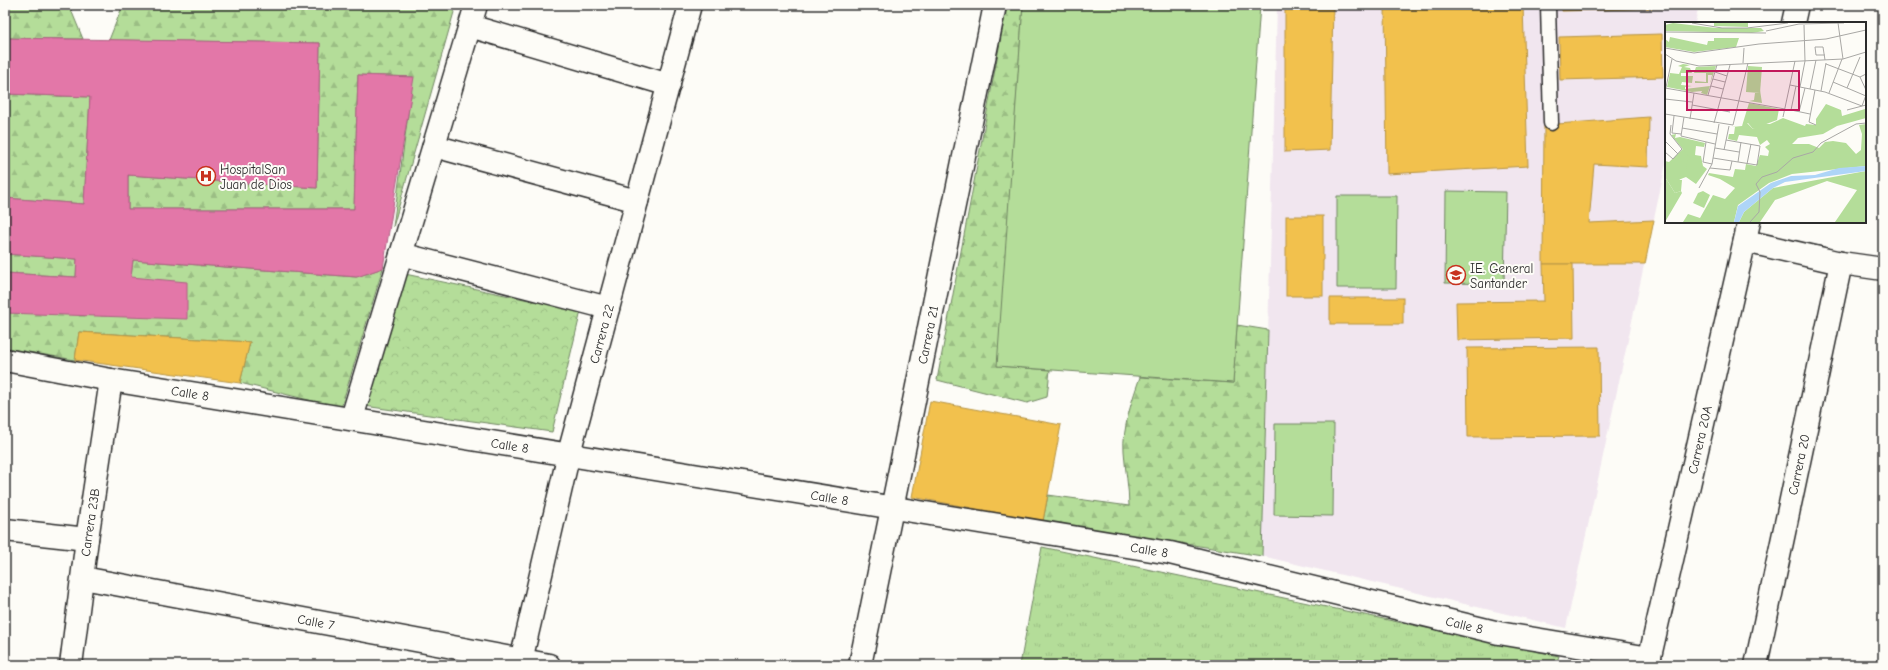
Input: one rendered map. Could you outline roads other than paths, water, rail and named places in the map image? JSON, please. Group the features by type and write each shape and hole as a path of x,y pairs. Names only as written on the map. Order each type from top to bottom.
{"street":[{"path":"352,418 476,5"},
{"name":"Carrera 22","path":"521,662 569,453 690,5"},
{"name":"Carrera 21","path":"860,665 893,509 994,5"},
{"path":"1793,22 1797,5"},
{"path":"470,26 668,85"},
{"path":"434,146 637,201"},
{"path":"1747,231 1841,263 1883,269"},
{"name":"Carrera 20A","path":"1649,662 1747,231"},
{"path":"401,254 608,308"},
{"name":"Carrera 20","path":"1756,665 1841,263"},
{"name":"Calle 8","path":"5,360 111,380 569,453 893,509 1170,553 1500,633 1649,662"},
{"name":"Carrera 23B","path":"71,665 87,539 111,380"},
{"path":"5,530 87,539"},
{"name":"Calle 7","path":"83,578 521,662 549,665"}],"lane":[{"path":"1548,5 1551,123"}],"place":[{"name":"HospitalSan Juan de Dios","path":"206,176"},
{"name":"IE. General Santander","path":"1456,275"}]}
